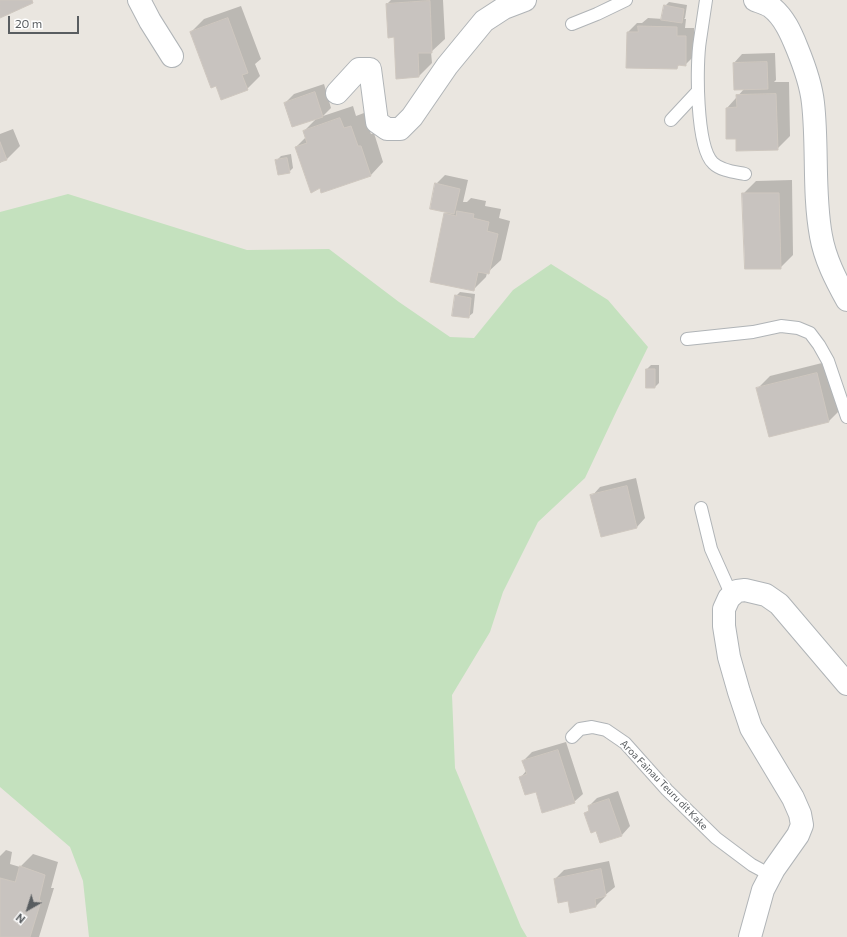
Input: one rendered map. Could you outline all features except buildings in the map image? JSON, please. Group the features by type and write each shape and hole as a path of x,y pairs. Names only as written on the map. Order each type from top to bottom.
{"street":[{"path":"139,0 172,56"},
{"path":"337,93 359,69 370,69 378,122 387,129 400,129 412,117 447,66 484,21 504,8 525,0"},
{"path":"755,0 770,6 784,20 796,44 805,69 813,101 816,138 816,205 821,238 830,268 847,300"},
{"path":"750,937 763,890 773,872 798,835 802,825 800,814 793,798 752,728 739,692 729,657 724,626 724,609 729,598 737,591 745,590 766,595 779,604 847,684"}],"lane":[{"path":"572,24 626,0"},
{"path":"706,0 704,22 700,40 698,91 705,147 713,163 728,171 745,174"},
{"path":"671,120 698,91"},
{"path":"687,340 753,332 781,326 798,328 810,333 820,345 828,361 847,417"},
{"path":"701,508 711,550 732,596"},
{"name":"Aroa Fainau Teuru dit Kake","path":"572,737 580,729 592,727 606,730 625,743 667,790 716,838 752,865 765,872 773,872"}],"green space":[{"path":"68,194 247,250 329,249 399,302 450,337 474,338 513,290 551,264 608,300 648,347 585,478 538,522 503,592 490,632 452,695 455,768 521,927 527,937 89,937 83,881 70,847 0,787 0,212"}]}
